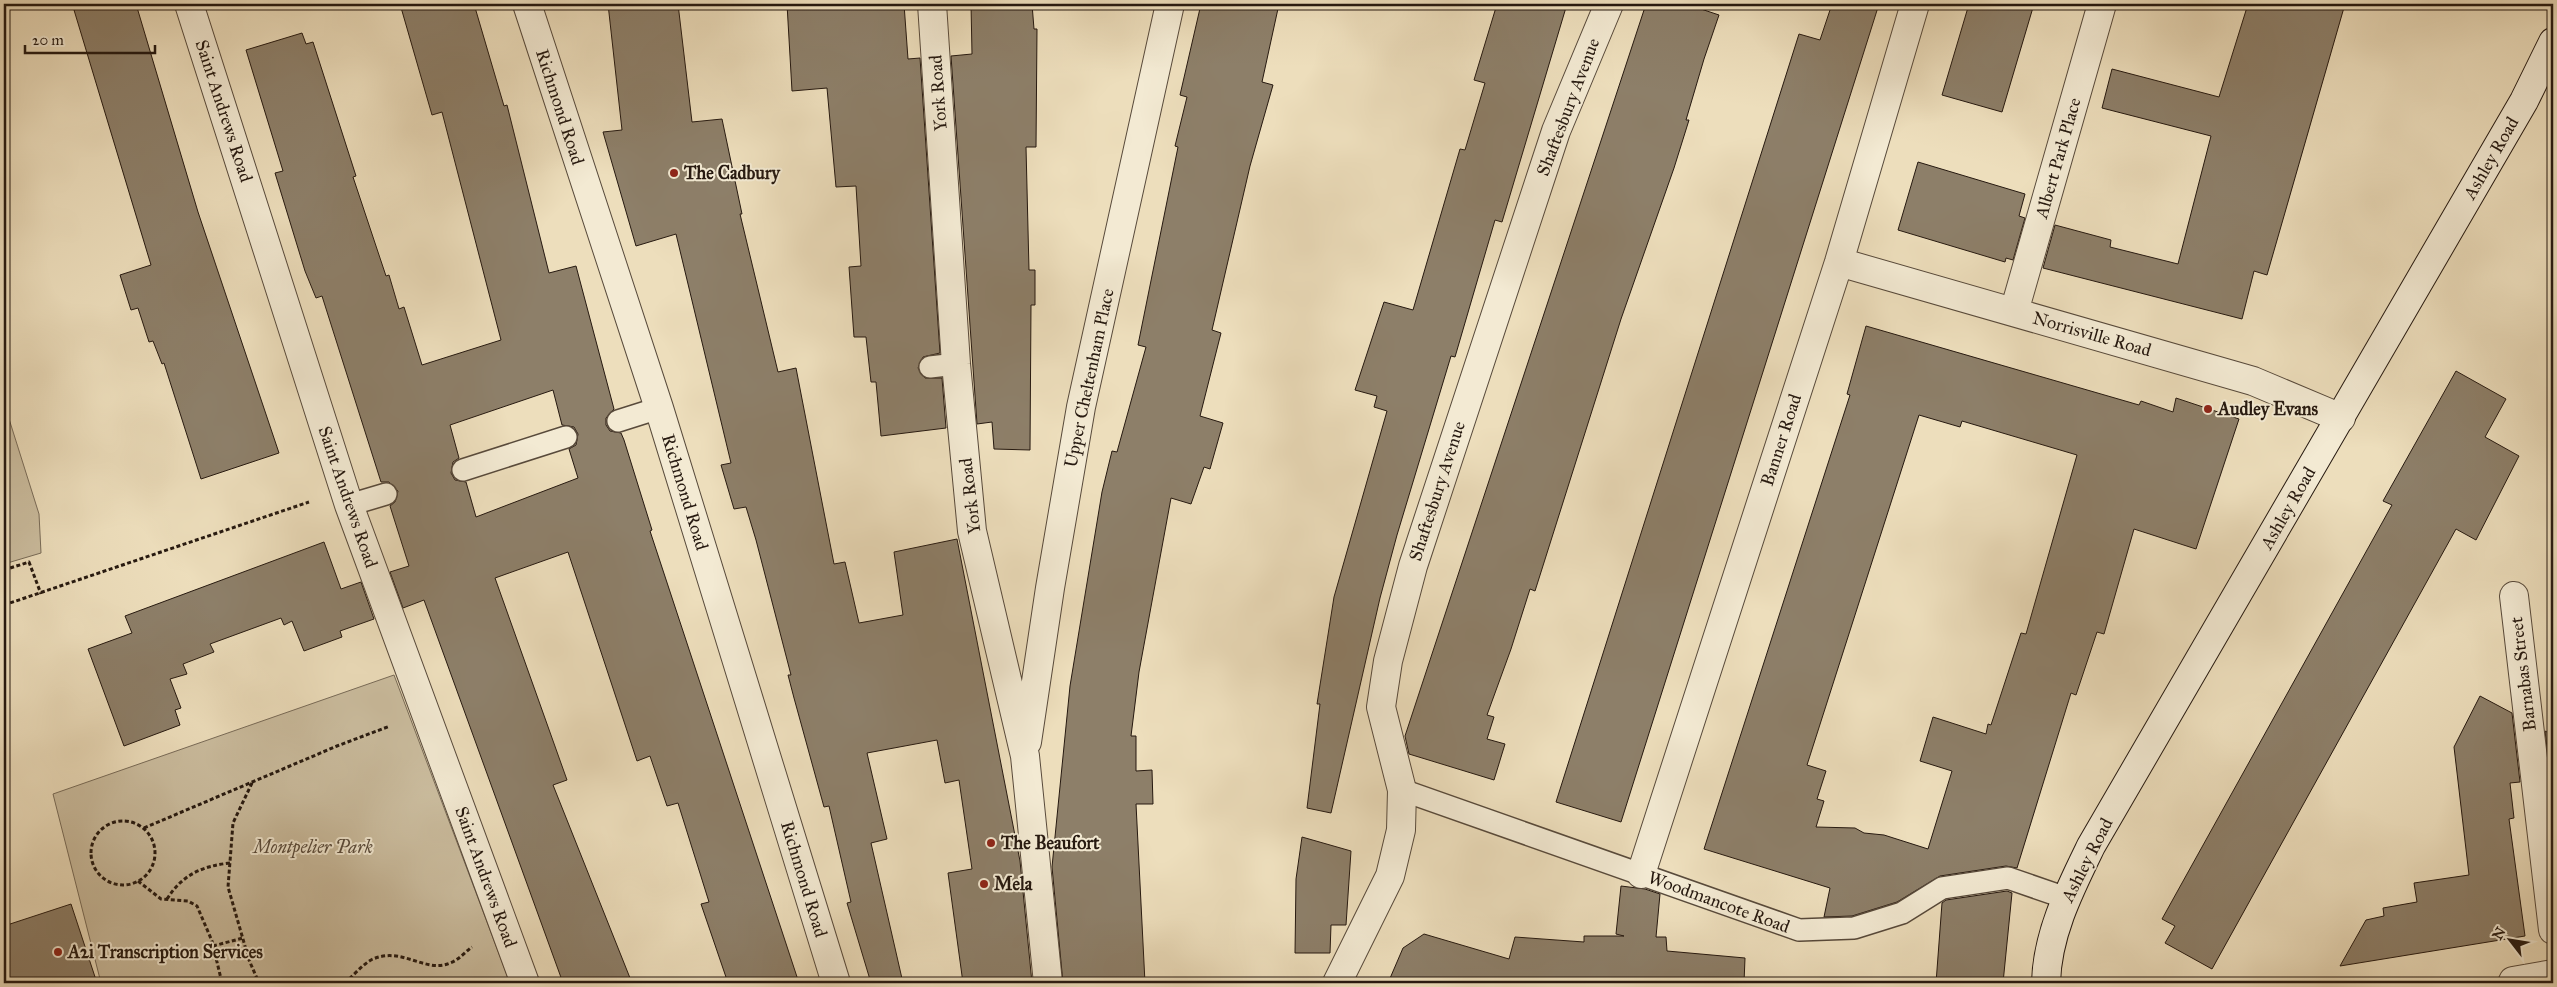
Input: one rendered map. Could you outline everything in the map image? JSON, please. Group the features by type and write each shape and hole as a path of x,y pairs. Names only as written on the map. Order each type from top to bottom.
{"street":[{"name":"Saint Andrews Road","path":"189,4 347,498 525,983"},
{"name":"Richmond Road","path":"527,4 659,408 836,983"},
{"name":"York Road","path":"932,4 956,364 972,531 1025,756 1048,983"},
{"name":"Upper Cheltenham Place","path":"1025,756 1050,588 1081,407 1170,4"},
{"name":"Shaftesbury Avenue","path":"1337,983 1390,876 1402,830 1402,790 1382,707 1388,661 1416,556 1556,131 1609,4"},
{"name":"Banner Road","path":"1641,874 1839,262 1915,4"},
{"name":"Albert Park Place","path":"2014,312 2102,4"},
{"name":"Ashley Road","path":"2046,983 2046,961 2066,898 2091,846 2519,110 2553,42"},
{"name":"Norrisville Road","path":"1839,262 2253,381 2341,418"},
{"name":"Barnabas Street","path":"2514,596 2553,930"},
{"path":"2513,981 2553,974"}],"lane":[{"path":"930,367 956,364"},
{"path":"618,421 659,408"},
{"path":"462,470 566,437"},
{"path":"347,498 386,494"},
{"name":"Woodmancote Road","path":"1402,790 1799,930 1854,928 1902,913 1942,888 2008,878 2066,898"}],"path":[{"path":"4,605 347,498"},
{"path":"4,570 29,562 41,594"},
{"path":"144,828 337,746 426,715"},
{"path":"252,782 234,822 228,887 243,938 260,983"},
{"path":"121,820 136,823 144,828 154,844 155,858 149,872 138,881 125,885 110,882 98,874 92,861 91,847 96,833 108,824 121,820"},
{"path":"167,900 172,890 189,874 199,869 230,863"},
{"path":"138,881 152,894 167,900 188,901 197,906 213,946 222,983"},
{"path":"345,983 371,961 389,955 408,957 433,965 448,964 503,924"},
{"path":"213,946 243,938"}],"green space":[{"path":"4,403 39,514 41,553 4,564"},
{"name":"Montpelier Park","path":"394,675 510,983 101,983 53,794"}],"building":[{"path":"94,4 136,4 198,212 279,453 201,479 164,363 162,364 153,341 149,342 138,308 131,310 120,275 151,265 74,10"},
{"path":"400,4 474,4 504,106 507,105 549,273 576,266 614,409 606,418 606,425 610,431 621,433 624,440 652,530 650,531 799,983 728,983 701,904 709,902 678,803 667,806 650,756 637,761 568,552 495,578 567,780 553,785 632,983 563,983 424,600 403,608 390,572 409,566 390,506 395,502 398,491 389,482 381,482 322,296 316,298 305,271 275,173 283,171 246,50 302,33 306,44 313,42 356,176 353,177 386,276 389,275 399,309 404,307 422,365 501,340 442,112 432,115","holes":["553,390 562,425 574,427 578,434 576,445 569,449 578,478 476,517 466,482 455,480 451,473 453,462 459,458 450,425"]},
{"path":"608,4 678,4 692,122 722,119 742,214 740,214 778,372 796,368 834,564 845,562 859,623 903,615 894,552 957,539 1020,861 1032,983 963,983 948,873 972,869 959,780 945,783 937,740 867,753 887,839 871,843 903,983 871,983 847,903 851,902 829,806 824,807 794,698 788,675 791,675 756,540 746,507 734,509 721,465 731,463 676,234 636,246 603,132 622,130"},
{"path":"787,4 904,4 908,59 920,58 940,353 923,357 918,368 925,378 942,378 946,428 881,436 876,382 871,382 866,337 854,337 849,267 861,266 856,186 836,187 827,88 792,91"},
{"path":"971,4 1032,4 1034,29 1037,29 1036,147 1026,147 1029,270 1035,270 1035,305 1031,305 1030,450 994,449 992,422 977,424 951,56 972,54"},
{"path":"1201,4 1279,4 1262,82 1273,85 1250,166 1212,330 1221,333 1200,416 1223,423 1210,469 1204,467 1191,504 1171,498 1139,672 1131,736 1136,736 1136,771 1152,770 1153,804 1136,804 1145,983 1063,983 1052,867 1070,686 1102,492 1112,451 1117,452 1146,347 1138,345 1178,147 1175,146 1187,97 1180,95"},
{"path":"1497,4 1567,4 1502,222 1495,220 1455,357 1451,356 1397,535 1380,598 1331,813 1307,808 1320,704 1317,704 1334,597 1387,411 1374,407 1377,396 1355,390 1384,302 1413,310 1460,149 1465,150 1485,83 1474,80"},
{"path":"1646,4 1686,4 1719,15 1686,120 1689,120 1674,168 1621,319 1535,591 1530,589 1487,715 1494,717 1487,739 1505,744 1494,780 1409,754 1405,736"},
{"path":"1832,4 1879,4 1621,822 1556,802 1799,34 1820,40"},
{"path":"1969,4 2034,4 2002,112 1942,95"},
{"path":"2248,4 2345,4 2267,275 2254,271 2242,319 2043,268 2055,225 2111,240 2110,247 2178,264 2211,136 2102,108 2112,69 2219,97"},
{"path":"1918,162 2025,194 2019,216 2025,218 2013,260 2006,258 2005,262 1898,230"},
{"path":"1866,326 2139,405 2141,401 2173,412 2176,398 2239,419 2196,549 2134,529 2104,634 2097,632 2076,695 2071,693 2017,868 2006,866 1940,876 1897,902 1852,916 1824,917 1830,888 1704,849 1850,395 1847,394","holes":["1919,415 1960,427 1962,421 2077,455 2026,634 2021,633 1991,725 1988,724 1986,734 1933,717 1920,761 1952,771 1928,849 1884,835 1864,833 1855,828 1816,827 1824,801 1817,799 1826,771 1807,765"]},
{"path":"2456,371 2506,399 2485,437 2519,456 2476,540 2456,529 2212,969 2165,943 2175,926 2162,919 2392,505 2383,501"},
{"path":"324,542 341,589 361,582 374,619 340,631 342,637 304,651 292,621 284,625 281,618 210,644 214,652 183,664 187,674 170,679 181,708 175,710 180,725 124,746 88,649 132,633 125,616"},
{"path":"2480,696 2512,713 2520,782 2510,783 2514,818 2509,819 2525,936 2340,966 2366,920 2384,916 2383,908 2417,902 2414,883 2469,875 2454,747"},
{"path":"2545,731 2553,735 2553,781 2551,781"},
{"path":"1302,837 1351,851 1346,925 1331,925 1330,953 1295,953 1296,879"},
{"path":"1621,886 1645,889 1660,894 1656,937 1666,937 1667,951 1745,958 1744,983 1388,983 1403,948 1424,934 1509,959 1515,937 1584,942 1584,936 1624,936 1616,934"},
{"path":"2007,891 2012,893 2003,983 1936,983 1942,903 1946,900"},
{"name":"A2i Transcription Services","path":"71,904 97,983 4,983 4,926"}],"place":[{"name":"The Cadbury","path":"674,173"},
{"name":"Audley Evans","path":"2208,409"},
{"name":"The Beaufort","path":"991,843"},
{"name":"Mela","path":"984,884"},
{"name":"A2i Transcription Services","path":"58,952"}]}
